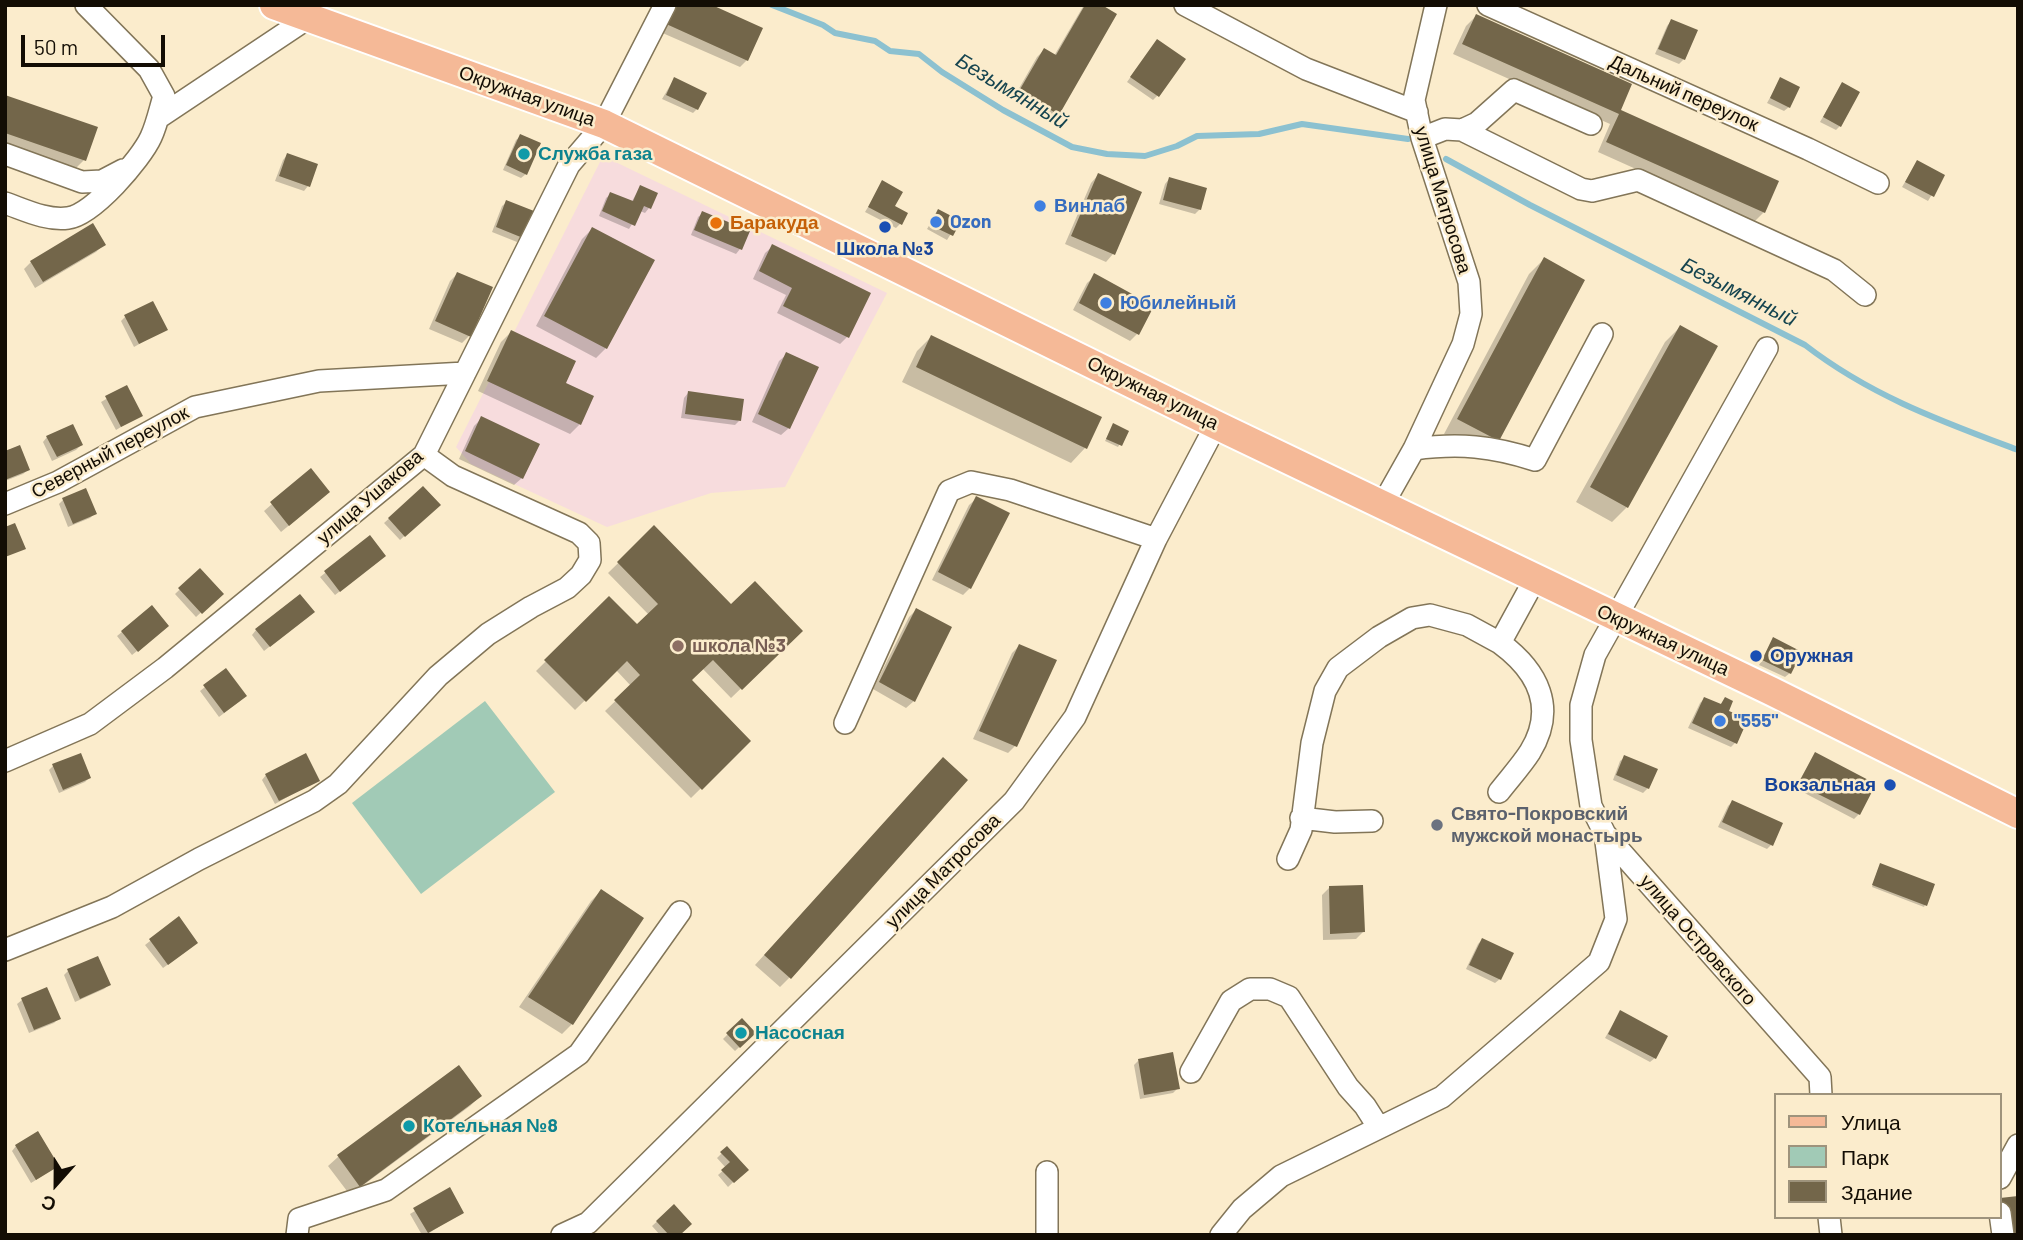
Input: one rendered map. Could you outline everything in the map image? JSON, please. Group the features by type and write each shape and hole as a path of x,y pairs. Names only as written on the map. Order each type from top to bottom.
{"main road":[{"name":"Окружная улица","path":"274,5 604,124 1216,425 1771,691 2018,814"}],"street":[{"path":"5,204 49,218 70,218 99,202 131,166 151,138 164,96 149,69 86,5"},
{"name":"улица Ушакова","path":"5,761 90,724 165,668 424,455 569,165 604,124 665,5"},
{"path":"1185,5 1306,69 1416,112"},
{"name":"улица Матросова","path":"1384,504 1414,449 1463,344 1471,314 1469,282 1422,138 1414,100 1436,5"},
{"name":"Дальний переулок","path":"1488,5 1878,183"},
{"path":"158,118 308,18"},
{"path":"1462,130 1477,123 1514,90 1591,124"},
{"path":"1422,138 1445,129 1462,130 1581,189 1592,191 1638,180 1834,270 1865,295"},
{"path":"5,154 82,181 102,181 131,166"},
{"path":"1414,449 1450,444 1502,449 1535,460 1602,334"},
{"name":"улица Островского","path":"1768,348 1595,655 1581,705 1581,740 1591,806 1605,834 1820,1077 1821,1093"},
{"name":"Северный переулок","path":"5,504 58,482 195,407 319,381 465,373"},
{"name":"улица Матросова","path":"562,1235 588,1223 1014,801 1074,717 1156,539 1216,425"},
{"path":"5,950 112,907 314,801 338,784 438,676 488,634 567,588 581,575 590,560 589,543 579,533 453,476 424,455"},
{"path":"845,723 949,491 971,482 1010,490 1156,539"},
{"path":"1500,643 1535,579"},
{"path":"1288,859 1301,830 1315,730 1325,691 1338,668 1379,636 1412,618 1430,615 1467,625 1500,643 1529,668 1540,692 1541,730 1530,752 1499,792"},
{"path":"1301,818 1335,822 1372,821"},
{"path":"1221,1235 1242,1209 1281,1176 1442,1097 1599,962 1616,919 1605,834"},
{"path":"297,1235 299,1219 386,1190 579,1054 680,912"},
{"path":"1192,1072 1231,1001 1250,989 1270,989 1289,997 1348,1087 1365,1106 1379,1128"},
{"path":"2002,1174 2018,1145"},
{"path":"1047,1235 1048,1172"}],"shaded area":[{"path":"603,156 887,293 785,487 711,493 607,527 471,464 456,447"}],"green space":[{"path":"485,701 555,792 421,894 352,803"}],"building":[{"path":"672,5 712,5 763,28 748,61 664,23"},
{"path":"1085,5 1102,5 1117,14 1059,115 1019,91 1044,48 1056,55"},
{"path":"1476,14 1632,84 1621,110 1779,181 1765,213 1606,142 1619,114 1462,44"},
{"path":"1671,19 1698,30 1685,60 1658,49"},
{"path":"1157,39 1186,59 1159,97 1130,77"},
{"path":"674,77 707,93 698,110 666,95"},
{"path":"1780,77 1800,87 1790,108 1770,98"},
{"path":"1842,82 1860,92 1841,127 1823,117"},
{"path":"5,95 98,127 86,161 5,133"},
{"name":"Служба газа","path":"520,134 541,143 527,175 506,165"},
{"path":"287,153 318,164 310,187 279,176"},
{"path":"1917,160 1945,175 1934,197 1905,182"},
{"path":"1098,173 1142,192 1115,255 1071,236"},
{"path":"1169,177 1207,188 1201,210 1163,200"},
{"path":"882,180 903,192 895,206 908,213 902,225 868,207"},
{"path":"640,185 658,193 651,209 644,206 635,226 602,211 610,192 633,201"},
{"path":"506,200 534,211 523,238 496,227"},
{"path":"938,209 961,221 953,236 930,225"},
{"path":"702,211 750,231 742,250 694,230"},
{"path":"93,223 106,245 43,282 30,261"},
{"path":"592,227 655,260 607,349 544,316"},
{"path":"772,244 871,293 849,338 783,306 792,288 759,271"},
{"path":"1544,257 1585,280 1499,441 1457,419"},
{"path":"457,272 493,287 471,337 435,321"},
{"path":"1094,273 1154,306 1139,335 1079,303"},
{"path":"153,301 168,330 139,344 124,315"},
{"path":"1680,325 1718,346 1628,508 1590,487"},
{"path":"511,330 576,361 566,383 594,396 581,425 487,381"},
{"path":"931,335 1102,417 1087,449 916,367"},
{"path":"786,352 819,367 790,429 758,414"},
{"path":"127,385 143,416 121,427 105,396"},
{"path":"688,391 744,399 741,421 685,414"},
{"path":"481,416 540,444 523,479 465,451"},
{"path":"1113,423 1129,431 1122,446 1106,439"},
{"path":"73,424 83,445 57,457 46,436"},
{"path":"20,445 30,470 5,480 5,451"},
{"path":"311,468 330,492 289,526 270,502"},
{"path":"423,486 441,505 405,537 388,518"},
{"path":"86,488 97,514 73,524 62,498"},
{"path":"976,496 1010,513 971,589 938,572"},
{"path":"15,523 26,549 5,557 5,527"},
{"path":"654,525 731,604 755,581 803,631 742,690 713,660 692,680 751,741 702,790 614,700 640,675 627,661 586,702 544,660 609,596 637,624 658,604 617,562"},
{"path":"370,535 386,556 340,592 324,571"},
{"path":"200,568 224,594 202,614 178,588"},
{"path":"300,594 315,612 270,647 255,629"},
{"path":"152,605 169,626 138,652 121,631"},
{"path":"916,608 952,627 915,702 879,682"},
{"path":"1773,637 1802,652 1791,674 1762,660"},
{"path":"1019,644 1057,660 1017,747 979,731"},
{"path":"226,668 247,696 224,713 203,685"},
{"name":"\"555\"","path":"1704,697 1721,704 1725,697 1733,701 1729,711 1748,719 1737,744 1692,723"},
{"path":"1815,752 1876,784 1860,815 1798,784"},
{"path":"81,753 91,778 63,790 52,764"},
{"path":"306,753 320,781 279,801 265,774"},
{"path":"1624,755 1658,769 1649,789 1616,775"},
{"path":"943,757 968,780 791,979 764,955"},
{"path":"1732,800 1783,823 1773,846 1722,822"},
{"path":"1880,863 1935,884 1927,906 1872,885"},
{"path":"1363,885 1365,932 1330,934 1329,886"},
{"path":"601,889 644,918 573,1025 528,997"},
{"path":"179,916 198,943 168,965 149,939"},
{"path":"1482,938 1514,953 1501,980 1469,965"},
{"path":"98,956 111,985 80,999 67,969"},
{"path":"47,987 61,1019 34,1030 21,998"},
{"path":"1620,1010 1668,1036 1656,1059 1608,1034"},
{"name":"Насосная","path":"742,1018 756,1033 740,1048 726,1033"},
{"path":"1173,1052 1180,1089 1144,1095 1138,1059"},
{"name":"Котельная №8","path":"459,1065 482,1096 360,1187 337,1155"},
{"path":"38,1131 59,1166 36,1180 15,1145"},
{"path":"727,1146 749,1170 734,1183 721,1170 730,1162 720,1152"},
{"path":"450,1187 464,1213 428,1233 413,1208"},
{"path":"2018,1196 2018,1235 2001,1235 2002,1198"},
{"path":"674,1204 692,1224 680,1235 669,1235 656,1221"}],"waterway":[{"name":"Безымянный","path":"772,5 823,25 835,33 875,41 890,51 919,54 942,72 1003,110 1072,147 1107,154 1145,156 1177,146 1197,136 1259,134 1302,124 1408,139"},
{"name":"Безымянный","path":"1446,159 1530,205 1805,345 1881,393 2018,450"}],"place":[{"name":"Служба газа","path":"524,154"},
{"name":"Винлаб","path":"1040,206"},
{"name":"Ozon","path":"936,222"},
{"name":"Баракуда","path":"716,223"},
{"name":"Школа №3","path":"885,227"},
{"name":"Юбилейный","path":"1106,303"},
{"name":"школа №3","path":"678,646"},
{"name":"Оружная","path":"1756,656"},
{"name":"\"555\"","path":"1720,721"},
{"name":"Вокзальная","path":"1890,785"},
{"name":"Свято-Покровский мужской монастырь","path":"1437,825"},
{"name":"Насосная","path":"741,1033"},
{"name":"Котельная №8","path":"409,1126"}]}
